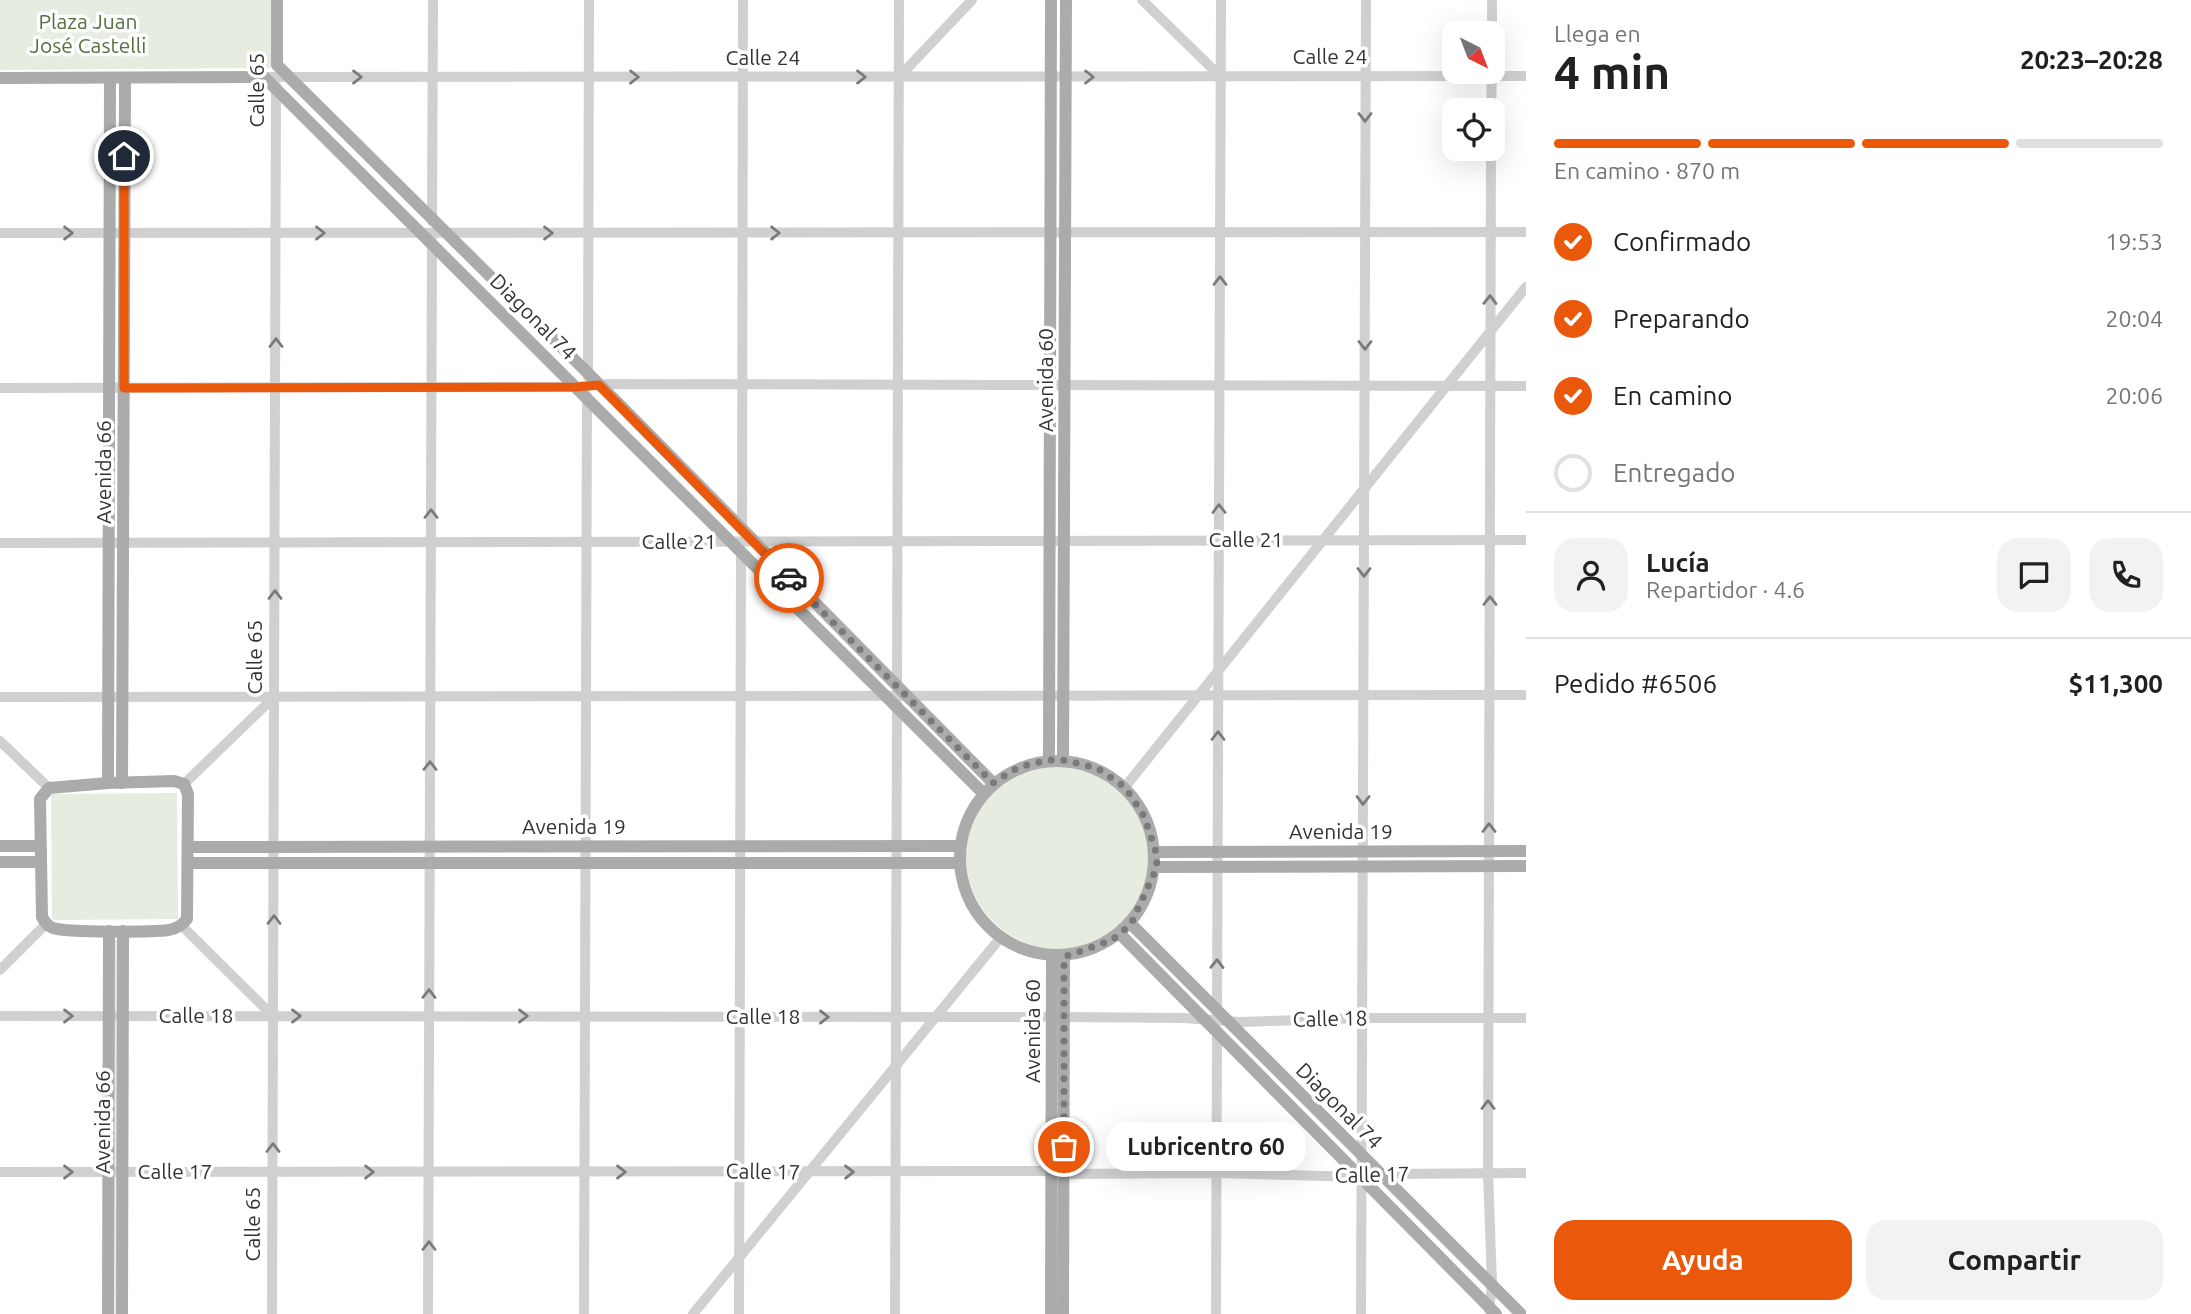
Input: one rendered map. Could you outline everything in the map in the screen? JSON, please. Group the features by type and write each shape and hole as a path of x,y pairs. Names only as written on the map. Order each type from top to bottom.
{"main road":[{"name":"Calle 65","path":"276,77 277,0"},
{"path":"1050,1 1067,0"},
{"name":"Avenida 60","path":"1063,760 1067,0"},
{"name":"Avenida 60","path":"1049,760 1050,1"},
{"name":"Calle 24","path":"0,78 276,77"},
{"name":"Diagonal 74","path":"276,77 988,788"},
{"name":"Avenida 66","path":"108,783 110,78"},
{"name":"Avenida 66","path":"122,783 125,78"},
{"name":"Diagonal 74","path":"587,386 742,541"},
{"path":"1049,760 1063,760 1097,768 1125,787 1144,816 1156,852 1157,867 1131,924 1120,934 1094,947 1058,957 1035,955 1001,937 982,918 968,893 958,863 965,823 988,788 1019,767 1049,760"},
{"path":"174,781 184,784 188,794 189,863 187,919 182,926 170,930 116,931 55,929 46,925 41,917 40,799 49,788 174,781"},
{"path":"0,846 39,846"},
{"name":"Avenida 19","path":"189,847 959,846"},
{"name":"Avenida 19","path":"1156,852 1526,851"},
{"path":"0,862 39,862"},
{"name":"Avenida 19","path":"189,863 958,863"},
{"name":"Avenida 19","path":"1157,867 1526,866"},
{"name":"Diagonal 74","path":"1131,924 1360,1177 1491,1312"},
{"name":"Avenida 66","path":"108,1314 123,1016 116,931"},
{"name":"Avenida 66","path":"116,931 109,1016 122,1314"},
{"name":"Diagonal 74","path":"1120,934 1381,1174 1521,1314"},
{"name":"Avenida 60","path":"1058,957 1058,1172 1063,1314"},
{"name":"Avenida 60","path":"1051,1314 1058,1172"}],"street":[{"path":"428,1314 433,0"},
{"path":"584,1314 589,0"},
{"path":"739,1314 743,0"},
{"path":"895,1314 899,0"},
{"path":"899,77 972,0"},
{"path":"1142,0 1221,77"},
{"path":"1216,1314 1221,0"},
{"path":"1361,1314 1366,0"},
{"path":"1492,0 1492,21"},
{"name":"Calle 24","path":"276,77 1442,75"},
{"name":"Calle 24","path":"1505,75 1526,76"},
{"name":"Calle 65","path":"272,1314 276,77"},
{"path":"1491,161 1488,1018 1491,1312"},
{"path":"0,233 1526,232"},
{"path":"1125,787 1526,287"},
{"path":"0,388 1526,386"},
{"name":"Calle 21","path":"0,543 1526,540"},
{"path":"0,697 1526,695"},
{"path":"184,784 274,697"},
{"path":"0,741 49,788"},
{"path":"0,970 46,925"},
{"path":"182,926 273,1016"},
{"path":"693,1314 1001,937"},
{"name":"Calle 18","path":"0,1016 1058,1017 1216,1021 1526,1018"},
{"name":"Calle 17","path":"0,1172 895,1171 1217,1173 1360,1177 1381,1174 1526,1173"}],"green space":[{"name":"Plaza Juan José Castelli","path":"0,0 271,0 271,68 0,70"},
{"path":"1059,763 1094,770 1125,790 1145,821 1152,856 1145,891 1125,922 1094,942 1059,949 1024,942 993,922 973,891 966,856 973,821 993,790 1024,770"},
{"path":"177,793 178,919 52,920 51,794"},
{"path":"115,939 120,943 118,1314 111,1314 111,943"}],"way so far":[{"path":"789,578 993,783 1019,767 1049,760 1063,760 1097,768 1125,787 1144,816 1156,852 1157,867 1131,924 1112,940 1064,957 1064,1147"}],"place":[{"name":"Lubricentro 60","path":"1064,1147"}],"route":[{"path":"124,156 124,388 599,385 789,578"}]}
